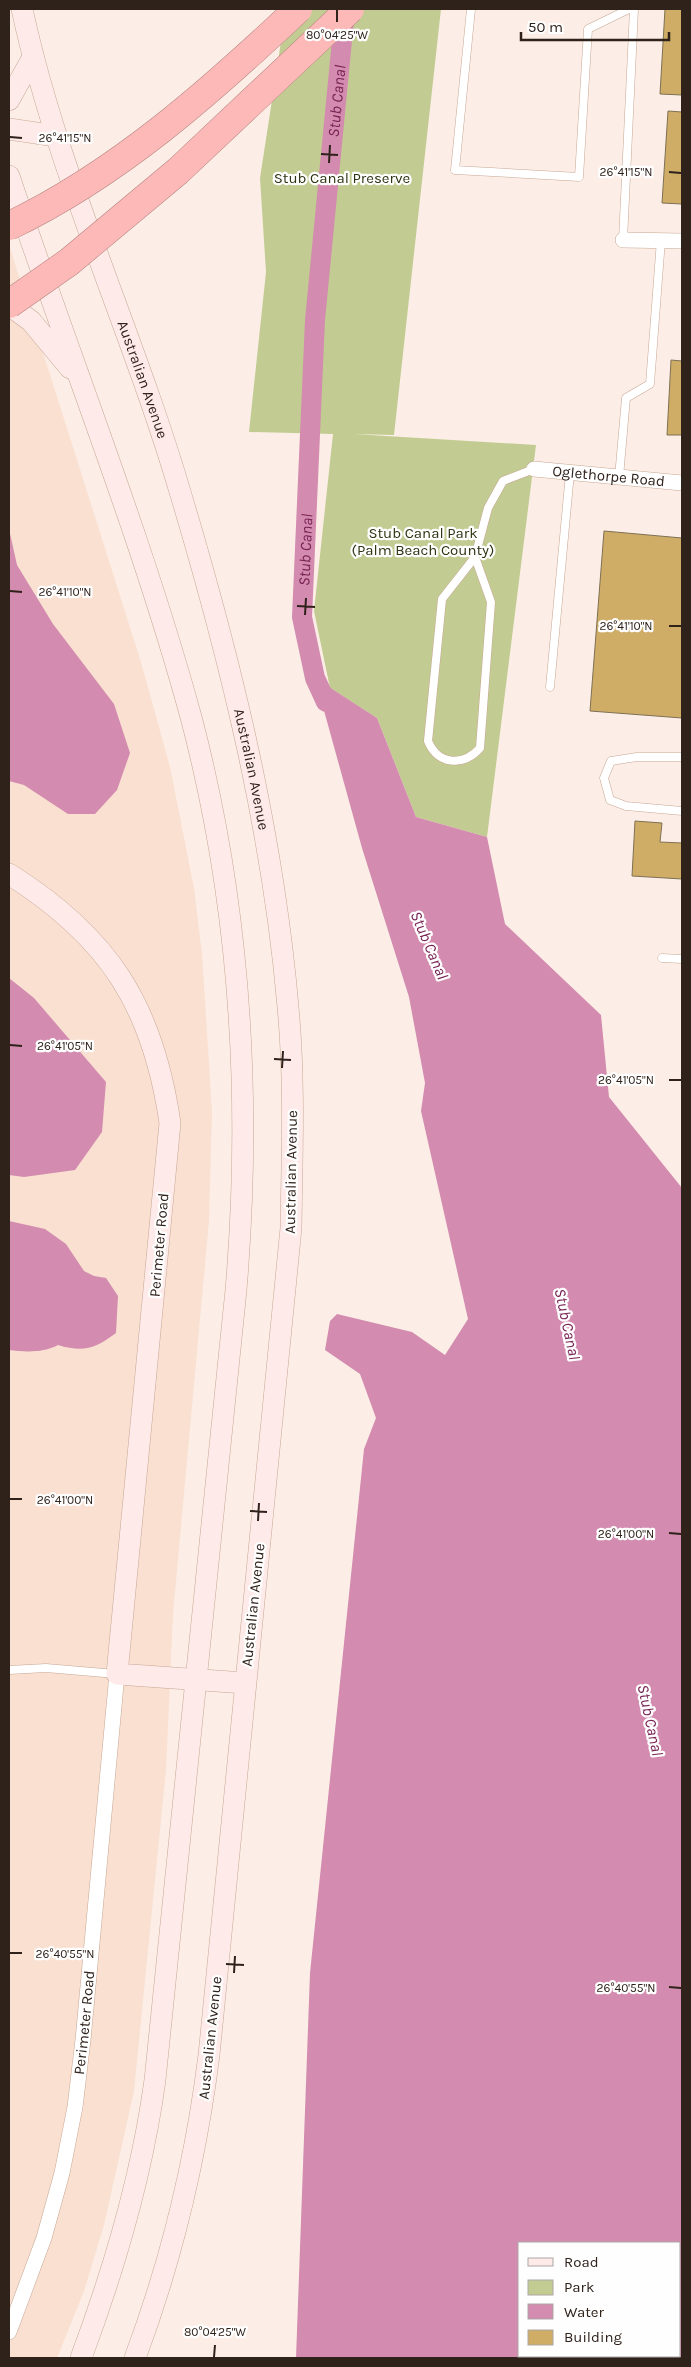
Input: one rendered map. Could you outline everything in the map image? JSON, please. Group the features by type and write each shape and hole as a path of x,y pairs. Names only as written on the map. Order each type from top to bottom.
{"highway":[{"path":"9,226 70,192 157,132 210,88 298,9"},
{"path":"9,305 69,262 172,176 350,9"}],"main road":[{"name":"Australian Avenue","path":"22,9 33,57 56,136 133,348 181,494 252,764 272,870 289,1011 291,1228 209,2055 199,2126 176,2234 166,2270 134,2358"},
{"path":"9,100 33,57"},
{"path":"9,130 56,136"},
{"path":"9,176 152,589 191,720 221,860 238,1004 243,1147 242,1218 164,2008 150,2116 127,2221 106,2289 81,2358"},
{"path":"9,305 31,320 80,380"},
{"name":"Perimeter Road","path":"9,874 42,894 75,922 120,977 141,1014 157,1054 164,1081 170,1123 117,1674"},
{"path":"117,1674 245,1683"}],"street":[{"path":"623,240 682,241"},
{"name":"Oglethorpe Road","path":"534,469 682,483"},
{"name":"Perimeter Road","path":"9,2332 44,2238 62,2173 75,2107 117,1674"}],"lane":[{"path":"471,9 455,170 580,177 588,29 629,9"},
{"path":"623,240 634,9"},
{"path":"619,477 626,398 650,384 661,240"},
{"path":"475,557 491,602 480,748 465,760 456,762 438,756 428,741 442,599 475,557 488,508 503,481 534,469"},
{"path":"550,687 570,473"},
{"path":"682,757 637,757 611,761 604,778 610,800 626,806 682,811"},
{"path":"662,958 682,959"},
{"path":"9,1670 46,1668 117,1674"}],"shaded area":[{"path":"9,245 141,662 170,767 194,888 202,954 212,1111 209,1221 173,1614 166,1770 134,2091 104,2225 84,2291 57,2358 9,2358"}],"green space":[{"path":"286,9 441,9 394,435 353,434 536,445 487,837 416,817 377,718 330,688 314,611 333,434 249,432 266,272 260,178"}],"water":[{"path":"9,529 17,565 53,624 114,704 130,753 117,790 95,814 68,814 24,785 9,781"},
{"path":"315,678 377,718 416,817 487,837 505,924 601,1015 609,1097 682,1188 682,2358 296,2358 310,1973 364,1449 376,1418 360,1374 325,1350 330,1321 337,1314 412,1332 445,1355 468,1319 421,1111 425,1083 409,997 362,848"},
{"path":"9,978 34,998 106,1082 102,1132 75,1170 24,1177 9,1175"},
{"path":"9,1221 45,1229 66,1244 84,1271 94,1276 106,1278 118,1296 116,1333 96,1345 83,1349 58,1345 40,1351 9,1350"}],"building":[{"path":"665,9 682,9 682,95 660,94"},
{"path":"668,111 682,112 682,204 662,203"},
{"path":"671,360 682,361 682,435 667,435"},
{"path":"604,531 682,538 682,718 590,711"},
{"path":"635,821 662,823 660,842 682,843 682,879 632,876"}],"waterway":[{"name":"Stub Canal","path":"326,702 315,678 302,617 315,320 345,9"}],"park label":[{"name":"Stub Canal Preserve","path":"342,178"},
{"name":"Stub Canal Park (Palm Beach County)","path":"423,542"}]}
